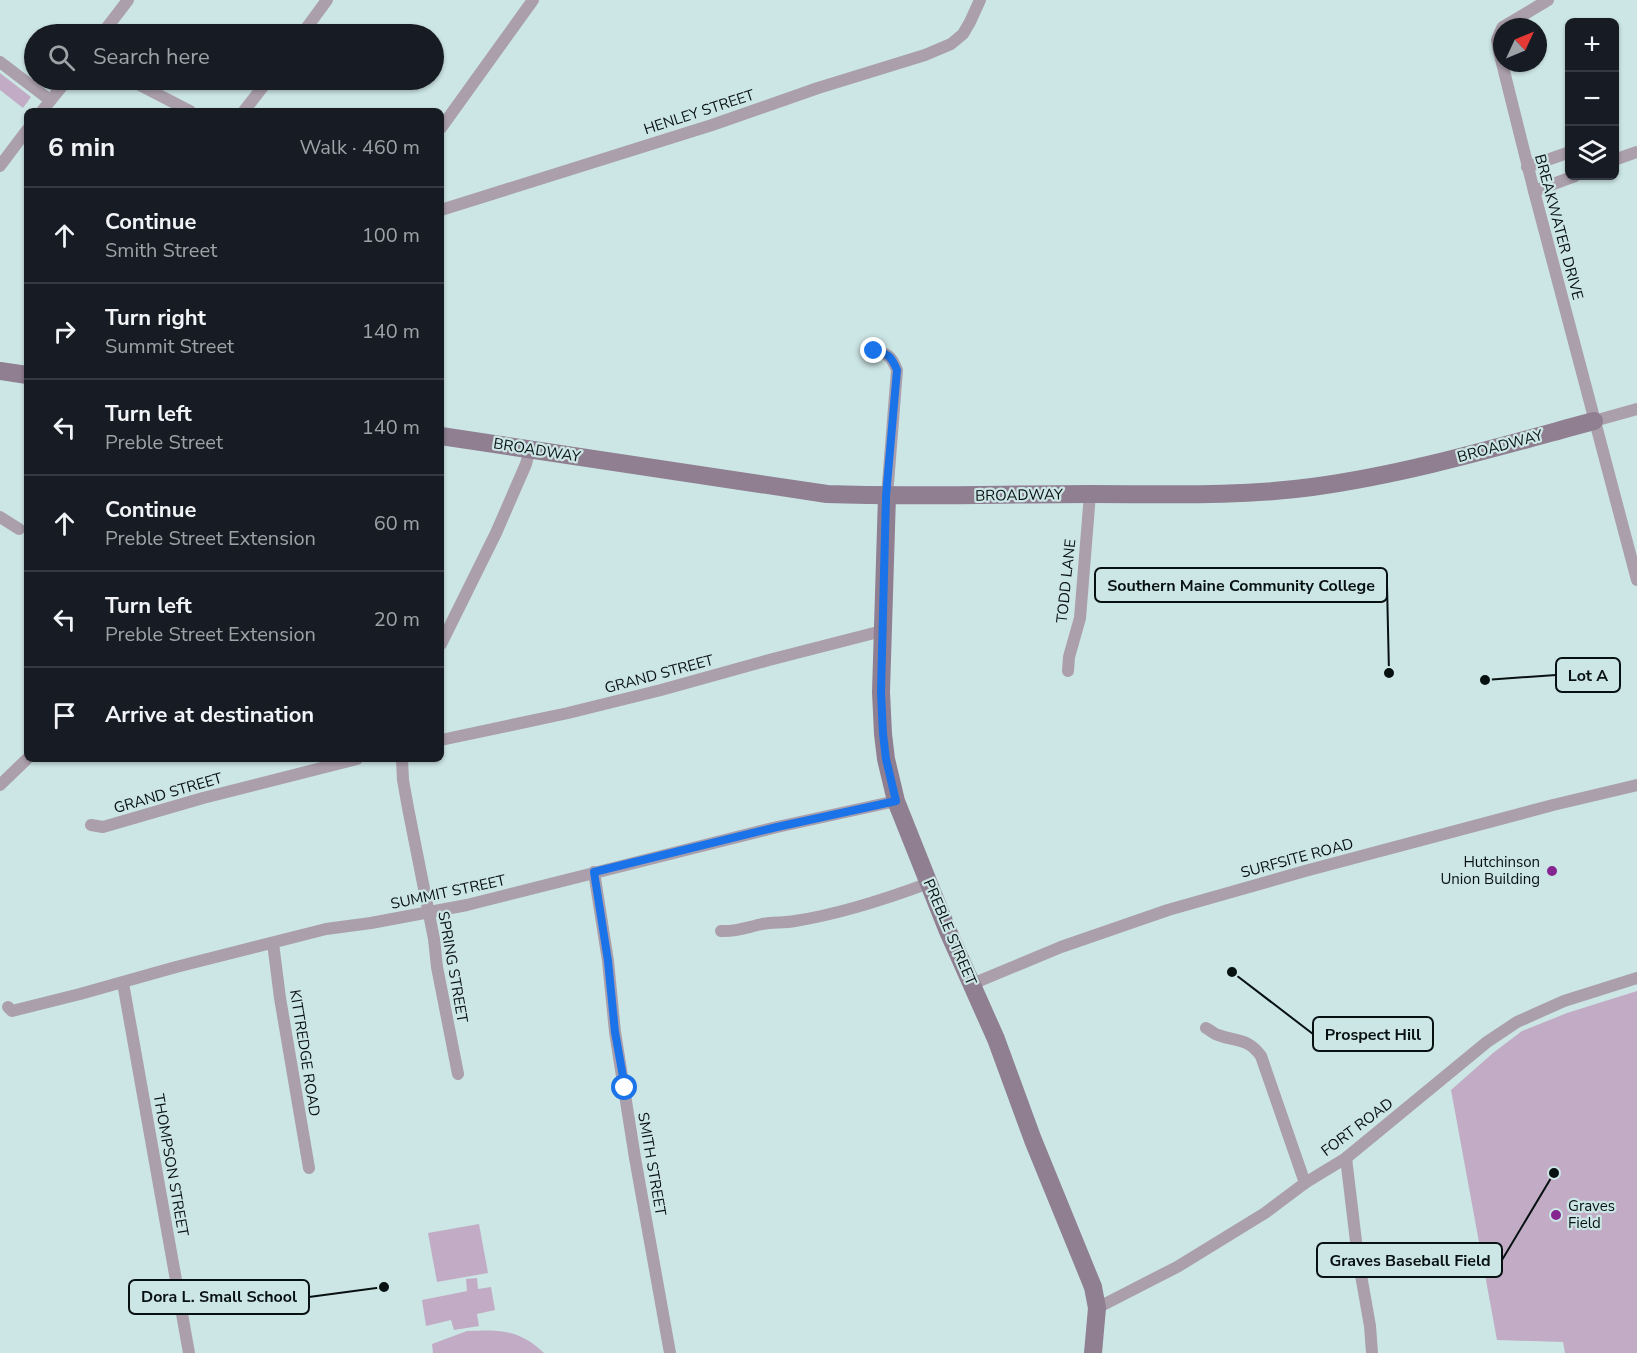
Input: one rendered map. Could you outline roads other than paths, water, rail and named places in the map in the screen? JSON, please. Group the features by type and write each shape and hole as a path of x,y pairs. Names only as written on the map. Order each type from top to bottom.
{"street":[{"path":"110,24 128,0"},
{"path":"309,24 327,0"},
{"path":"444,124 533,0"},
{"name":"HENLEY STREET","path":"444,209 925,55 951,44 963,34 980,0"},
{"path":"1517,18 1548,0"},
{"path":"0,62 24,80"},
{"name":"BREAKWATER DRIVE","path":"1505,72 1527,167 1637,580"},
{"path":"37,90 50,100"},
{"path":"44,108 58,90"},
{"path":"149,90 184,108"},
{"path":"246,108 260,90"},
{"path":"0,166 24,134"},
{"path":"1619,156 1637,152"},
{"path":"1527,167 1565,153"},
{"path":"1534,191 1565,180"},
{"path":"874,351 887,353 897,370 886,496"},
{"path":"0,371 24,375"},
{"path":"1594,421 1637,409"},
{"name":"BROADWAY","path":"444,436 827,494 886,496 1254,493 1314,487 1422,467 1594,421"},
{"path":"444,638 496,533 526,464 530,449"},
{"name":"TODD LANE","path":"1068,671 1069,657 1080,618 1090,494"},
{"name":"PREBLE STREET","path":"886,496 881,692 886,759 896,801 947,929 996,1039 1033,1140 1093,1287 1097,1308 1093,1353"},
{"path":"0,517 19,529"},
{"name":"GRAND STREET","path":"444,739 661,690 882,631"},
{"path":"0,785 24,762"},
{"name":"GRAND STREET","path":"91,825 103,827 203,798 345,762"},
{"name":"SPRING STREET","path":"402,762 408,808 458,1074"},
{"name":"SURFSITE ROAD","path":"972,984 1061,947 1168,910 1325,865 1637,785"},
{"name":"SUMMIT STREET","path":"8,1007 12,1011 326,929 372,923 467,905 777,827 896,801"},
{"name":"SMITH STREET","path":"594,872 608,961 615,1032 670,1353"},
{"path":"721,931 733,932 763,924 794,922 899,894 929,883"},
{"name":"KITTREDGE ROAD","path":"273,943 309,1168"},
{"name":"FORT ROAD","path":"1097,1308 1177,1267 1265,1214 1305,1183 1346,1158 1487,1042 1517,1022 1564,1001 1637,978"},
{"name":"THOMPSON STREET","path":"123,982 189,1353"},
{"path":"1206,1028 1217,1035 1244,1041 1254,1047 1261,1056 1305,1183"},
{"path":"1346,1158 1372,1353"}],"place":[{"name":"Southern Maine Community College","path":"1389,673"},
{"name":"Lot A","path":"1485,680"},
{"name":"Hutchinson Union Building","path":"1552,871"},
{"name":"Prospect Hill","path":"1232,972"},
{"name":"Graves Baseball Field","path":"1554,1173"},
{"name":"Graves Field","path":"1556,1215"},
{"name":"Dora L. Small School","path":"384,1287"}]}
